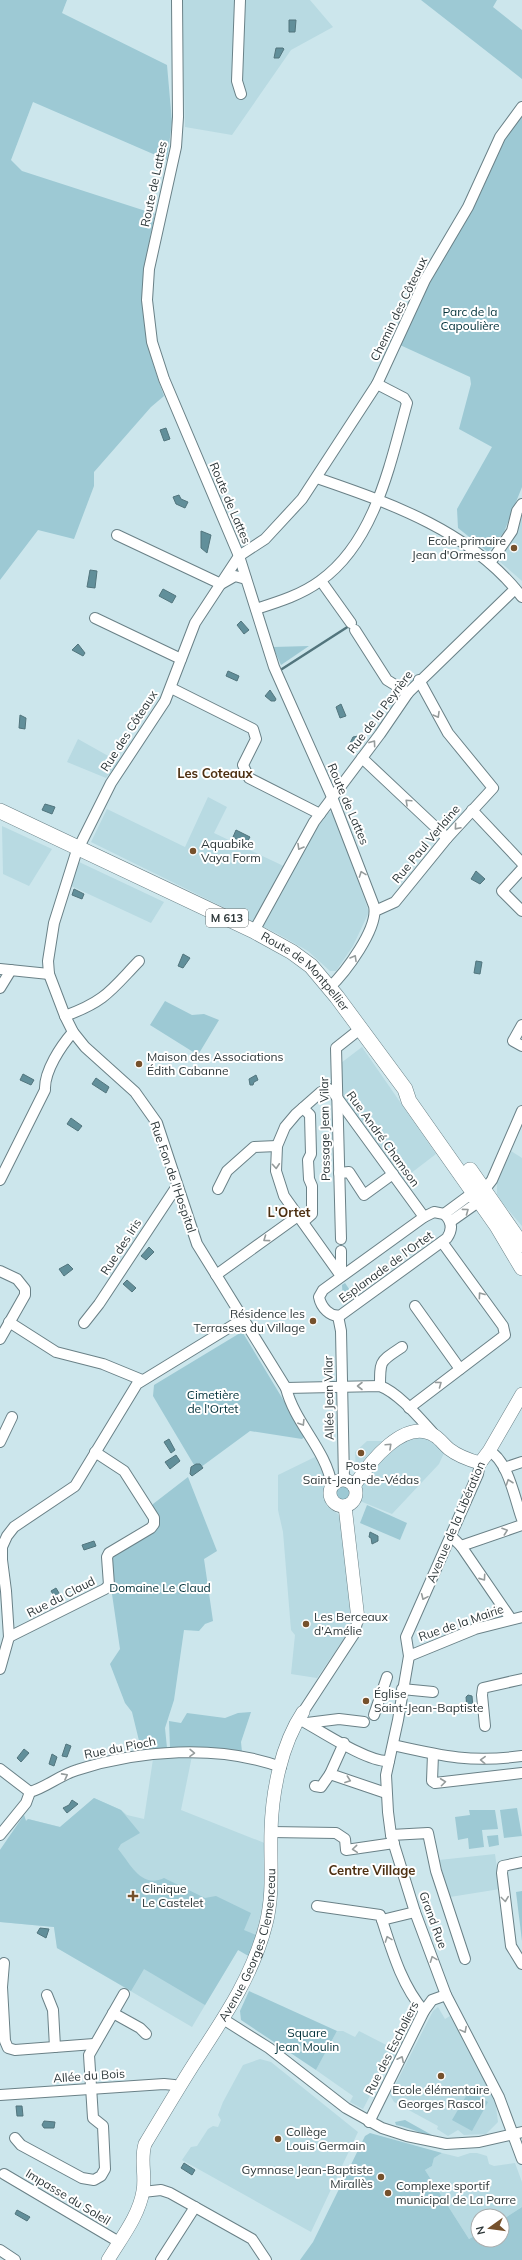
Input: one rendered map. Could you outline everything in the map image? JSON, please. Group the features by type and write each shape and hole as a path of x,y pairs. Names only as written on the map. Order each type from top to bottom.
{"main road":[{"name":"Route de Montpellier","path":"0,811 254,931 292,952 310,966 329,988 405,1089 409,1101 522,1245"},
{"name":"Route de Montpellier","path":"480,1192 522,1268"}],"street":[{"name":"Route de Lattes","path":"177,0 178,117 176,147 149,269 147,300 152,342 164,379 239,556 274,667 332,797 375,911"},
{"path":"240,0 237,81 241,94"},
{"name":"Chemin des Côteaux","path":"317,478 377,384 425,280 468,207 500,137 522,107"},
{"path":"256,609 288,599 321,580 353,548 377,500 407,403 404,398 377,384"},
{"name":"Rue des Côteaux","path":"78,849 111,783 165,701 195,623 239,556 265,539 317,478"},
{"path":"317,478 426,520 459,540 490,563 522,597"},
{"path":"490,563 512,531 517,511 522,504"},
{"path":"117,535 221,584 235,576 246,579"},
{"path":"321,580 353,626 387,680 408,693"},
{"name":"Rue de la Peyrière","path":"254,931 320,814 408,693 419,680 515,589"},
{"path":"95,618 181,659"},
{"name":"Rue Paul Verlaine","path":"375,911 395,902 447,838 492,788 448,733 419,680"},
{"path":"171,688 253,729 256,739 243,765 249,778 320,814"},
{"path":"362,758 447,838"},
{"path":"472,810 522,863"},
{"name":"Rue Fon de l'Hospital","path":"78,849 57,909 48,961 49,974 65,1016 73,1032 85,1047 135,1092 157,1123 197,1244 286,1388 289,1402 322,1455 330,1472 332,1486"},
{"path":"522,868 502,891 522,912"},
{"path":"329,988 345,973 357,955 375,917 375,911"},
{"path":"65,1016 85,1009 104,998 139,961"},
{"path":"0,969 49,974"},
{"path":"0,988 11,970"},
{"path":"522,1025 513,1041 522,1046"},
{"name":"Passage Jean Vilar","path":"341,1239 336,1048 360,1030"},
{"path":"0,1180 45,1090 44,1081 63,1044 73,1032"},
{"name":"Rue André Chamson","path":"341,1276 284,1196 278,1183 276,1159 277,1146 285,1127 303,1108 325,1090 333,1092 424,1217"},
{"path":"216,1275 300,1219 312,1214 312,1186 308,1180 308,1160 311,1154 310,1115 303,1108"},
{"name":"Esplanade de l'Ortet","path":"447,1218 474,1205 480,1192 492,1180 522,1111"},
{"path":"218,1189 227,1171 254,1146 277,1146"},
{"path":"339,1173 349,1172 364,1195 393,1174"},
{"name":"Rue des Iris","path":"84,1323 99,1304 177,1186"},
{"name":"Esplanade de l'Ortet","path":"434,1212 447,1218 450,1234 442,1242 338,1316 330,1314 319,1297 323,1290 424,1217 434,1212"},
{"path":"409,1408 502,1338 505,1330 442,1242"},
{"path":"341,1251 341,1276"},
{"path":"0,1271 17,1280 25,1289 25,1295 0,1339"},
{"path":"415,1306 460,1369"},
{"name":"Allée Jean Vilar","path":"338,1316 349,1483"},
{"path":"0,1669 9,1637 2,1560 2,1547 7,1536 14,1528 75,1486 137,1384 243,1319"},
{"path":"9,1322 56,1352 103,1364 142,1380"},
{"path":"380,1386 380,1365 382,1361 402,1347"},
{"path":"286,1388 380,1386 390,1392 409,1408 451,1450 468,1460 480,1463"},
{"name":"Avenue de la Libération","path":"409,1656 406,1637 478,1474 480,1463 489,1451 522,1394"},
{"path":"0,1442 12,1417"},
{"path":"349,1483 364,1471 401,1435 412,1430 420,1419"},
{"path":"412,1430 436,1436"},
{"path":"489,1451 496,1455 504,1468 522,1519"},
{"name":"Rue du Claud","path":"9,1637 105,1590 109,1585 107,1557 109,1553 151,1528 154,1524 154,1518 124,1471 95,1452"},
{"path":"504,1468 522,1462"},
{"path":"339,1480 349,1483 356,1496 352,1503 345,1506 337,1505 332,1500 330,1493 332,1486 339,1480"},
{"path":"345,1506 358,1620"},
{"path":"461,1546 522,1525"},
{"path":"451,1536 461,1546 511,1619"},
{"name":"Rue de la Mairie","path":"409,1656 475,1629 522,1616"},
{"name":"Avenue Georges Clemenceau","path":"108,2260 139,2208 143,2192 142,2152 144,2144 223,2019 248,1976 266,1925 269,1909 273,1867 271,1832 273,1801 281,1767 303,1718 354,1634 358,1620"},
{"name":"Grand Rue","path":"409,1656 386,1775 386,1793 393,1839 415,1912 446,1995 518,2132 522,2159"},
{"path":"374,1715 387,1677"},
{"path":"485,1726 482,1695 483,1688 522,1679"},
{"path":"402,1689 433,1692"},
{"path":"303,1718 339,1719 364,1722"},
{"path":"303,1718 344,1743 379,1760 389,1761"},
{"path":"315,1786 321,1787 330,1774 344,1743"},
{"path":"393,1745 462,1760 491,1760 522,1756"},
{"name":"Rue du Pioch","path":"30,1792 41,1789 76,1770 149,1754 219,1755 281,1767"},
{"path":"433,1754 432,1781 435,1783 522,1773"},
{"path":"0,1769 30,1792 26,1803 0,1835"},
{"path":"330,1774 386,1793"},
{"path":"271,1832 336,1833 345,1839 346,1850 393,1839 428,1834 436,1871 466,1959"},
{"path":"522,1862 503,1866 502,1872 511,1946 522,1964"},
{"path":"317,1906 380,1915 401,1973 416,2002 424,2011"},
{"path":"382,1920 415,1912"},
{"path":"4,1963 2,1987 5,2041 8,2048 15,2050 94,2044"},
{"path":"15,2138 21,2146 82,2178 94,2180 102,2176 105,2169 103,2126 93,2118 89,2055 124,1994"},
{"path":"47,1995 53,2010 56,2047"},
{"name":"Rue des Escholiers","path":"369,2122 424,2011 432,2000 446,1995"},
{"path":"113,2013 140,2028 146,2034"},
{"path":"223,2019 269,2048 336,2100 369,2122 406,2136 446,2144 479,2142 518,2132"},
{"name":"Allée du Bois","path":"0,2095 164,2084 174,2085 179,2088"},
{"name":"Impasse du Soleil","path":"4,2174 119,2242"},
{"path":"143,2192 161,2190 170,2193 252,2239 266,2260"},
{"path":"161,2260 195,2207"},
{"path":"0,2250 15,2260"}],"shaded area":[{"path":"182,0 310,0 333,27 291,50 232,135 185,127"},
{"path":"289,20 296,20 295,32 289,32"},
{"path":"276,48 284,49 279,58 274,58"},
{"path":"166,428 170,439 164,441 160,430"},
{"path":"179,495 181,499 188,502 185,508 176,504 173,497"},
{"name":"Ecole primaire Jean d'Ormesson","path":"522,511 522,581 499,561 512,541"},
{"path":"201,531 211,535 207,553 201,548"},
{"path":"90,570 97,571 95,588 87,587"},
{"path":"163,589 176,596 172,603 159,596"},
{"path":"241,621 249,630 244,634 237,625"},
{"path":"78,644 85,653 83,656 72,650"},
{"path":"228,671 239,676 237,681 226,676"},
{"path":"270,690 276,699 275,701 271,701 265,696"},
{"path":"341,704 346,716 340,718 336,707"},
{"path":"20,715 26,718 25,729 19,728"},
{"path":"358,736 361,742 354,750 349,745 353,737"},
{"path":"78,739 119,762 106,778 67,762"},
{"path":"208,797 227,807 214,833 292,870 325,814 333,811 369,912 353,946 336,971 330,971 308,951 278,934 91,842 107,809 185,847"},
{"path":"45,804 55,807 52,814 42,810"},
{"path":"2,826 52,849 29,886 3,874"},
{"path":"236,830 250,837 246,844 233,837"},
{"path":"77,861 164,902 151,923 69,885"},
{"path":"476,871 485,879 480,884 471,879"},
{"path":"74,889 84,894 82,899 72,895"},
{"path":"183,954 190,958 183,968 178,966"},
{"path":"476,961 482,962 480,974 474,973"},
{"path":"362,1047 436,1154 402,1180 341,1097 341,1063"},
{"path":"23,1074 34,1080 31,1085 20,1080"},
{"path":"256,1075 258,1080 254,1082 253,1085 250,1085 249,1079"},
{"path":"96,1078 109,1087 106,1093 92,1084"},
{"path":"71,1118 82,1126 78,1131 67,1124"},
{"path":"511,1151 522,1158 522,1226 503,1204 497,1194 497,1182"},
{"path":"149,1247 154,1252 146,1260 141,1256"},
{"path":"68,1264 73,1269 64,1276 59,1269"},
{"path":"127,1280 136,1288 132,1292 123,1284"},
{"path":"416,1433 430,1440 444,1453 439,1464 392,1514 360,1501 362,1491 359,1484 383,1456"},
{"path":"169,1439 175,1450 171,1453 164,1442"},
{"path":"367,1441 385,1441 356,1470 355,1452"},
{"path":"176,1455 180,1461 170,1469 165,1462"},
{"path":"317,1456 326,1478 324,1498 327,1506 339,1515 341,1521 350,1604 350,1630 317,1678 291,1674 295,1635 291,1630 283,1532 278,1510 278,1475"},
{"path":"196,1464 200,1464 203,1468 192,1476 190,1474 191,1467"},
{"path":"370,1532 378,1536 378,1541 372,1544 371,1538 369,1537"},
{"path":"94,1541 96,1546 84,1550 82,1545"},
{"path":"56,1588 62,1598 57,1601 51,1591"},
{"path":"468,1695 472,1696 473,1708 467,1709 466,1697"},
{"path":"66,1744 71,1746 67,1757 62,1756"},
{"path":"24,1749 29,1753 21,1762 17,1758"},
{"path":"52,1754 57,1757 54,1766 49,1764"},
{"name":"Clinique Le Castelet","path":"192,1756 181,1810 267,1844 270,1875 256,1935 238,1950 192,2027 57,1948 54,1927 0,1922 0,1850 24,1815 26,1821 28,1819 60,1827 94,1798 121,1810 127,1815 144,1819 153,1759"},
{"path":"72,1800 78,1804 67,1813 63,1808 69,1805"},
{"path":"495,1854 500,1889 450,1897 439,1860"},
{"path":"40,1928 49,1929 46,1938 37,1933"},
{"name":"Ecole élémentaire Georges Rascol","path":"438,2007 445,2019 450,2016 495,2098 498,2122 486,2134 464,2135 458,2130 448,2136 437,2129 438,2126 394,2102 390,2095 433,2011"},
{"path":"337,2031 343,2031 355,2037 359,2031 398,2051 390,2069 383,2071 363,2109 350,2102 353,2096 316,2070"},
{"name":"Collège Louis Germain","path":"260,2059 271,2062 358,2132 311,2232 182,2160 191,2147 197,2146 208,2129 213,2126 218,2127 221,2120 218,2115 223,2102 243,2065"},
{"path":"16,2106 22,2106 23,2116 17,2116"},
{"path":"44,2121 55,2122 54,2128 44,2128 42,2125"},
{"path":"442,2153 458,2157 470,2153 477,2153 487,2156 489,2164 494,2166 515,2163 522,2182 522,2207 510,2215 510,2208 470,2208 469,2239 425,2170 432,2166 434,2158"},
{"path":"184,2163 195,2170 192,2175 181,2168"},
{"path":"17,2210 30,2217 27,2221 15,2214"}],"green space":[{"path":"0,0 67,0 62,13 167,65 172,122 167,160 33,102 11,160 22,171 155,214 145,275 144,306 150,352 164,396 151,407 94,472 94,486 74,539 38,530 0,580"},
{"path":"421,0 497,0 493,7 522,30 522,79"},
{"name":"Parc de la Capoulière","path":"522,110 522,487 504,532 488,552 458,528 457,509 492,447 459,429 471,384 470,377 400,345 423,294 480,194 513,122"},
{"path":"309,646 281,665 273,647"},
{"path":"165,1001 192,1015 204,1014 219,1020 198,1055 150,1025"},
{"path":"345,1283 354,1296 343,1303 342,1285"},
{"name":"Cimetière de l'Ortet","path":"240,1333 243,1333 305,1436 302,1439 250,1431 197,1470 153,1396 154,1385"},
{"name":"Domaine Le Claud","path":"188,1477 217,1551 204,1559 213,1621 205,1624 199,1631 184,1630 174,1700 165,1728 167,1748 141,1749 132,1712 125,1703 110,1664 120,1649 112,1594 112,1558 113,1553 153,1529 153,1504"},
{"path":"340,1486 346,1486 350,1490 350,1496 346,1500 340,1500 336,1496 336,1490"},
{"path":"367,1505 407,1523 400,1540 360,1523"},
{"path":"251,1712 241,1742 242,1752 211,1748 170,1748 169,1721 181,1723 187,1713 225,1718 238,1713"},
{"name":"Clinique Le Castelet","path":"94,1798 121,1810 140,1833 121,1844 118,1849 137,1873 149,1880 164,1878 205,1898 216,1896 251,1913 244,1930 256,1935 252,1958 238,1950 205,2005 144,1969 131,1991 57,1948 54,1927 0,1922 0,1850 24,1815 26,1821 28,1819 60,1827"},
{"path":"517,1808 522,1836 504,1838 500,1810"},
{"path":"469,1810 495,1810 498,1829 482,1830 484,1847 469,1849 468,1838 458,1840 455,1817 470,1815"},
{"path":"498,1835 499,1845 489,1847 487,1836"},
{"path":"522,1891 522,1941 516,1892"},
{"name":"Square Jean Moulin","path":"249,1991 337,2031 316,2070 241,2020 240,2011"},
{"path":"469,2091 488,2102 472,2131 452,2120"},
{"path":"405,2120 439,2139 396,2125 395,2122"},
{"name":"Complexe sportif municipal de La Parre","path":"370,2133 442,2153 434,2158 432,2166 425,2170 470,2238 470,2248 510,2248 510,2215 522,2207 522,2260 300,2260 313,2242 365,2136"}],"waterway":[{"path":"282,669 349,626"}],"place":[{"name":"Ecole primaire Jean d'Ormesson","path":"514,548"},
{"name":"Aquabike Vaya Form","path":"193,851"},
{"name":"Maison des Associations Édith Cabanne","path":"139,1064"},
{"name":"Résidence les Terrasses du Village","path":"313,1321"},
{"name":"Poste Saint-Jean-de-Védas","path":"361,1453"},
{"name":"Les Berceaux d'Amélie","path":"306,1624"},
{"name":"Église Saint-Jean-Baptiste","path":"366,1701"},
{"name":"Clinique Le Castelet","path":"133,1896"},
{"name":"Ecole élémentaire Georges Rascol","path":"441,2076"},
{"name":"Collège Louis Germain","path":"278,2139"},
{"name":"Gymnase Jean-Baptiste Mirallès","path":"381,2177"},
{"name":"Complexe sportif municipal de La Parre","path":"388,2193"}],"district":[{"name":"Les Coteaux","path":"215,773"},
{"name":"L'Ortet","path":"289,1212"},
{"name":"Centre Village","path":"372,1870"}]}
